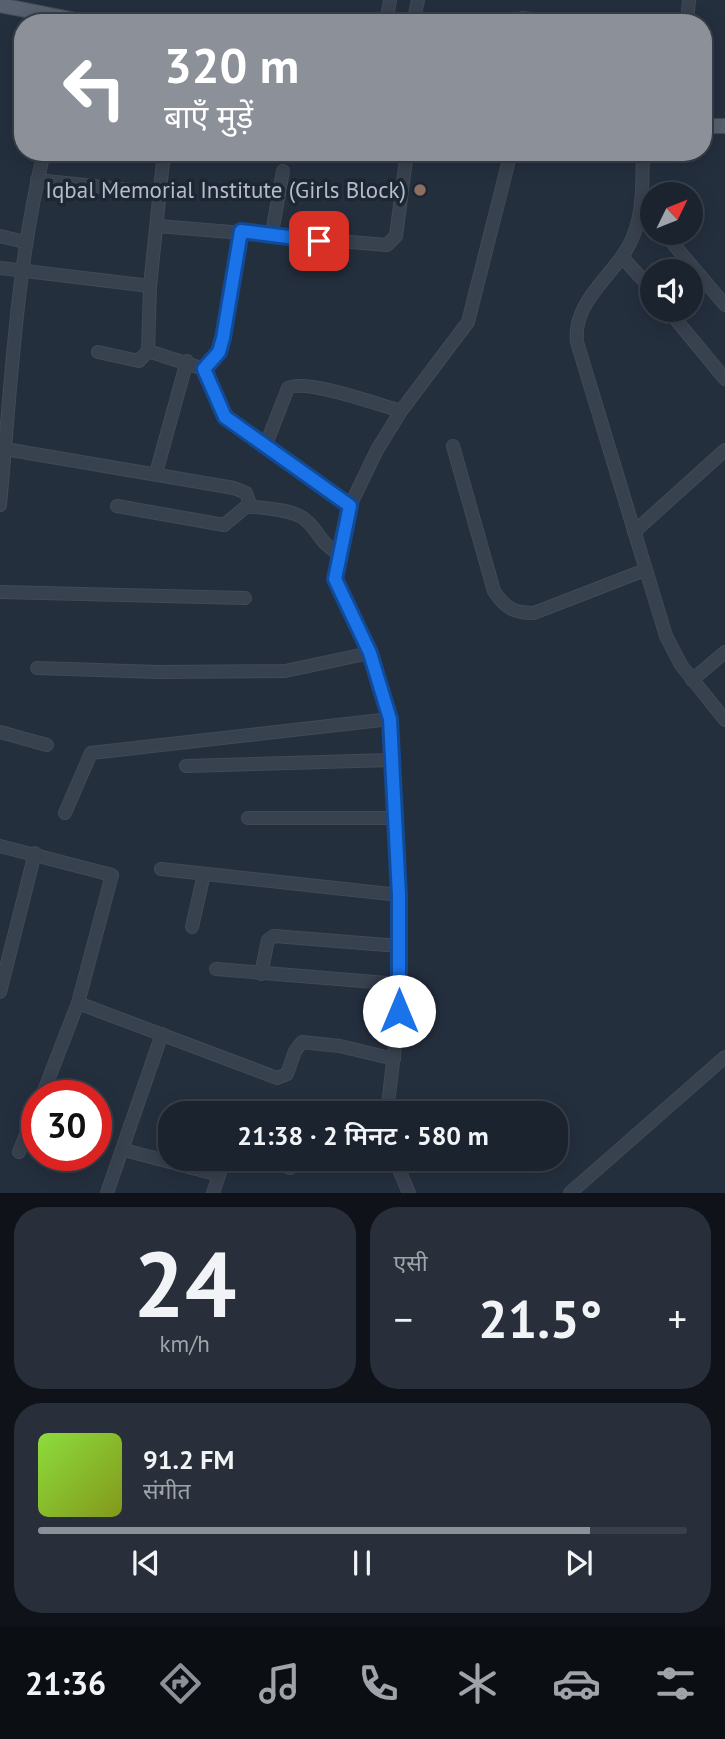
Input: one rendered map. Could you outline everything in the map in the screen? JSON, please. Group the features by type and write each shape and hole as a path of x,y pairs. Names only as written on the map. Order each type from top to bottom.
{"main road":[{"path":"0,5 43,14"}],"street":[{"path":"0,505 5,449 7,340 42,161"},
{"path":"98,352 139,362 148,351 150,286 163,161"},
{"path":"158,226 272,233 319,241 391,243 396,236 406,161"},
{"path":"389,1101 399,984 399,895 390,719 370,653 335,579 338,553 350,506 401,411 468,322 509,161"},
{"path":"642,182 643,161"},
{"path":"272,233 283,171"},
{"path":"37,180 159,193"},
{"path":"640,213 623,258 584,305 576,323 576,334 666,636 692,680 725,720"},
{"path":"204,369 219,352 223,338 241,231"},
{"path":"0,236 25,242"},
{"path":"674,245 725,305"},
{"path":"623,258 640,277"},
{"path":"0,268 150,286"},
{"path":"678,322 725,379"},
{"path":"148,351 187,361 204,369 225,417 350,506"},
{"path":"156,473 187,361"},
{"path":"265,447 288,388 292,385 309,386 401,411"},
{"path":"453,446 494,592 503,605 517,613 534,613 645,570"},
{"path":"5,449 234,488 246,493 251,507"},
{"path":"634,532 725,450"},
{"path":"117,506 223,525 247,506 300,516 325,545 338,553"},
{"path":"0,592 245,598"},
{"path":"692,680 725,652"},
{"path":"37,668 158,673 285,671 370,653"},
{"path":"65,813 91,753 390,719"},
{"path":"0,732 47,745"},
{"path":"186,766 391,760"},
{"path":"248,818 396,818"},
{"path":"0,846 112,875 78,1003 48,1080"},
{"path":"0,992 35,853"},
{"path":"161,869 399,895"},
{"path":"192,927 204,874"},
{"path":"261,974 268,940 274,936 399,946"},
{"path":"216,969 399,984"},
{"path":"78,1003 277,1078 287,1074 298,1046 307,1041 394,1059"},
{"path":"107,1193 162,1034"},
{"path":"570,1193 725,1057"},
{"path":"19,1152 21,1147"},
{"path":"124,1150 219,1175"},
{"path":"213,1193 220,1171"},
{"path":"400,1171 409,1193"}],"place":[{"name":"Iqbal Memorial Institute (Girls Block)","path":"420,190"}],"route":[{"path":"319,241 241,231 223,338 215,359 204,369 225,417 248,436 350,506 338,553 335,579 370,653 390,719 397,828 399,1011"}]}
